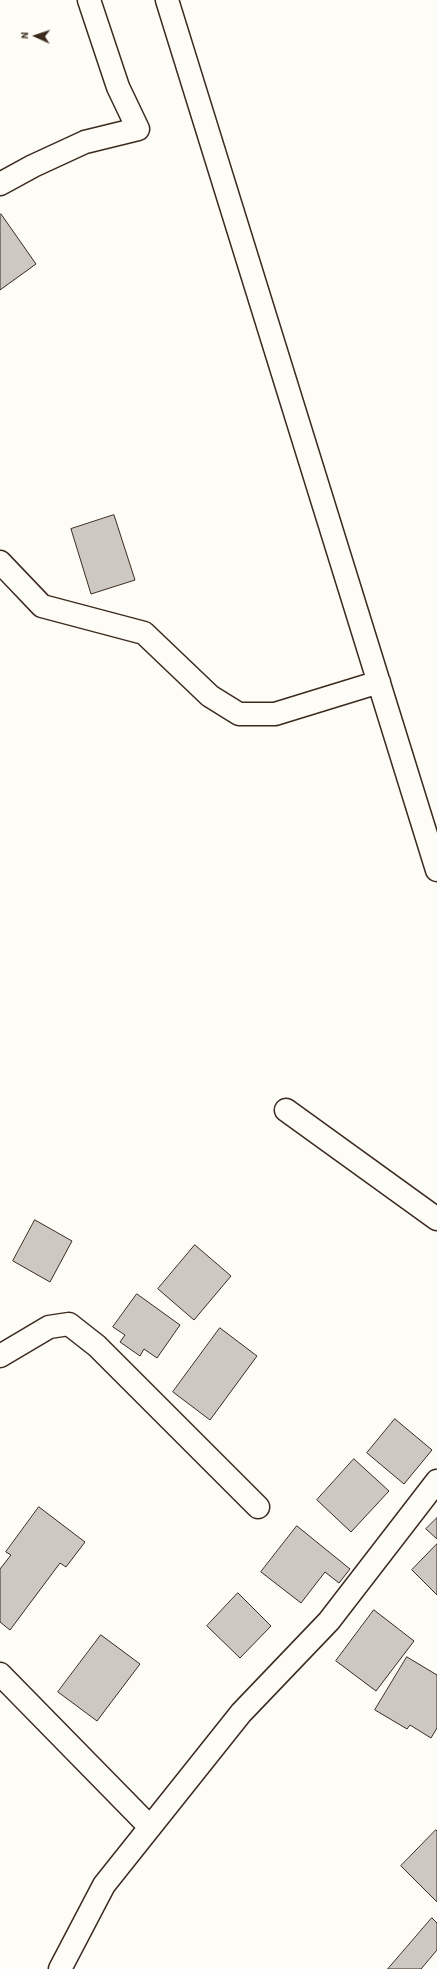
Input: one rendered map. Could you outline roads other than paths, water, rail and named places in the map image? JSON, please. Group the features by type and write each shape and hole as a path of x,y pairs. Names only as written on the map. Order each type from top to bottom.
{"street":[{"path":"0,184 33,166 85,142 138,129 118,87 89,0"},
{"path":"167,0 437,870"},
{"path":"0,562 42,606 144,633 210,696 239,714 276,714 379,682"},
{"path":"286,1110 437,1219"},
{"path":"0,1356 49,1326 69,1324 98,1346 258,1507"},
{"path":"60,1969 104,1885 241,1713 329,1621 437,1481"},
{"path":"0,1674 150,1827"}]}
